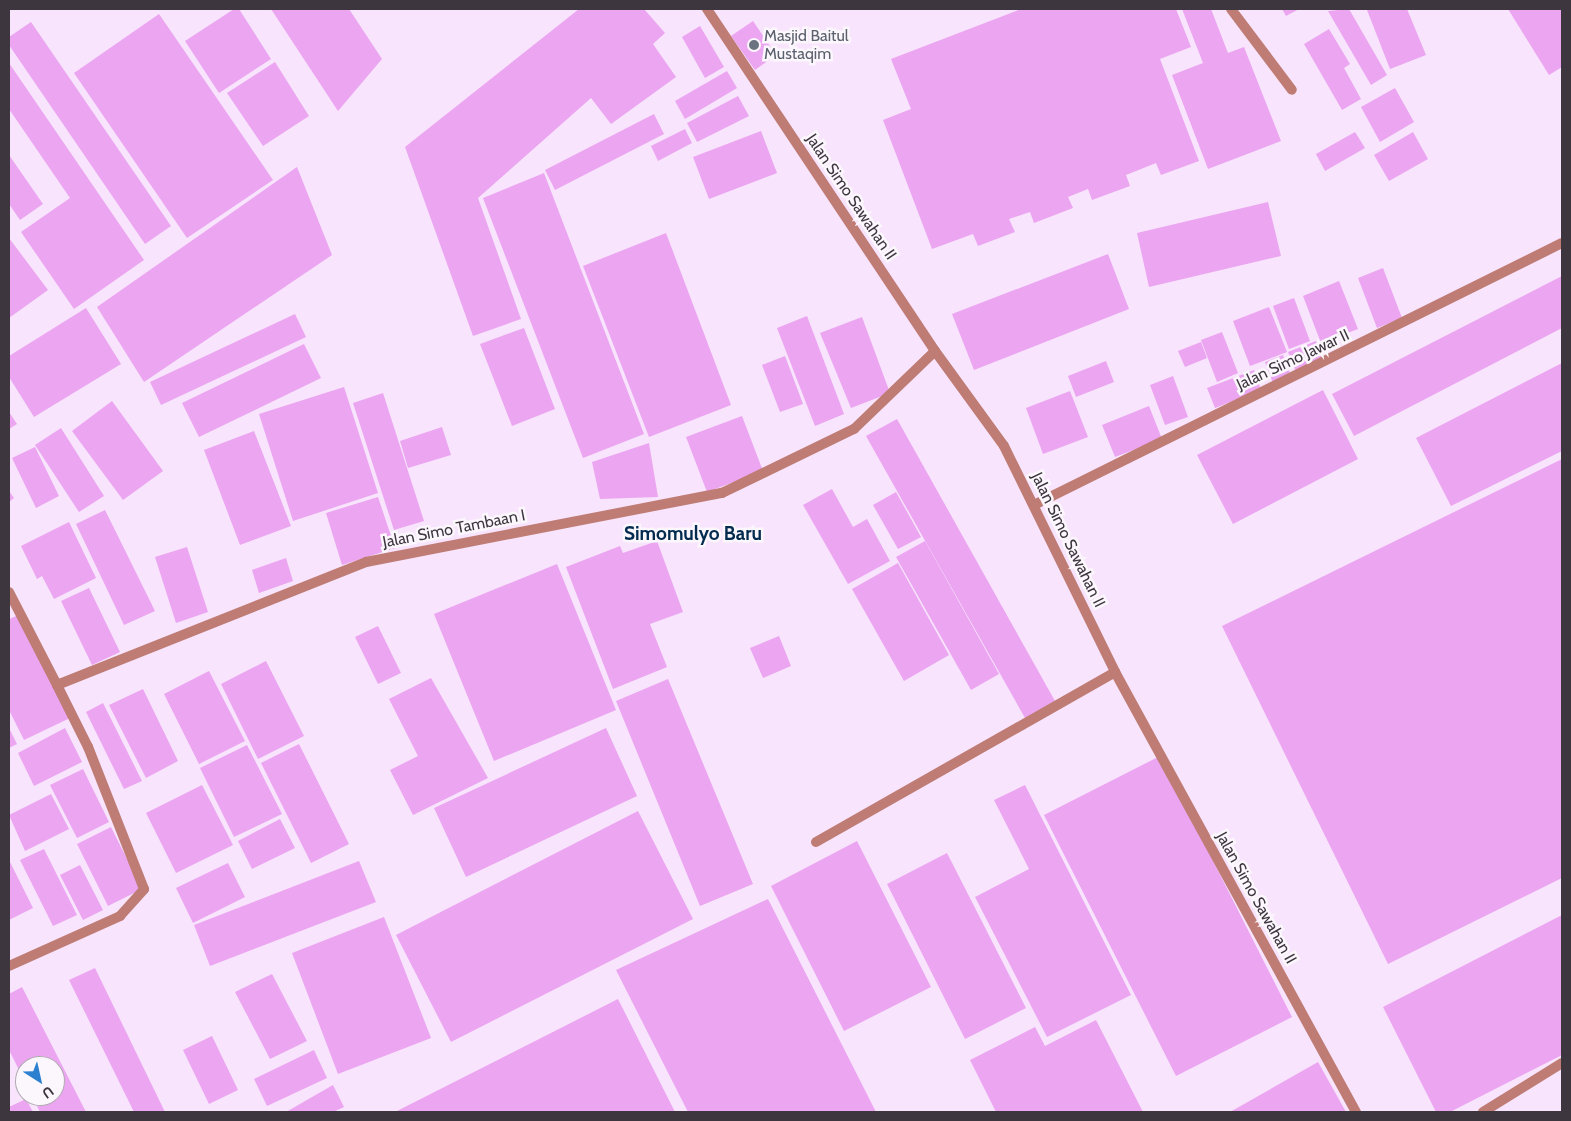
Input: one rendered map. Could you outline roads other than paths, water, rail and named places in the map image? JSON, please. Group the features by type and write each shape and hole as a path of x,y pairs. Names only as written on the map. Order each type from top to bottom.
{"street":[{"name":"Jalan Simo Sawahan II","path":"708,9 934,351 1004,446 1036,504 1116,672 1356,1112"},
{"path":"1231,9 1292,90"},
{"name":"Jalan Simo Jawar II","path":"1036,504 1562,242"},
{"name":"Jalan Simo Tambaan I","path":"57,684 366,562 722,493 854,429 934,351"},
{"path":"9,592 88,747 144,889 120,916 9,966"},
{"path":"816,842 1116,672"},
{"path":"1483,1112 1562,1063"}],"place":[{"name":"Masjid Baitul Mustaqim","path":"754,45"}],"district":[{"name":"Simomulyo Baru","path":"693,534"}]}
